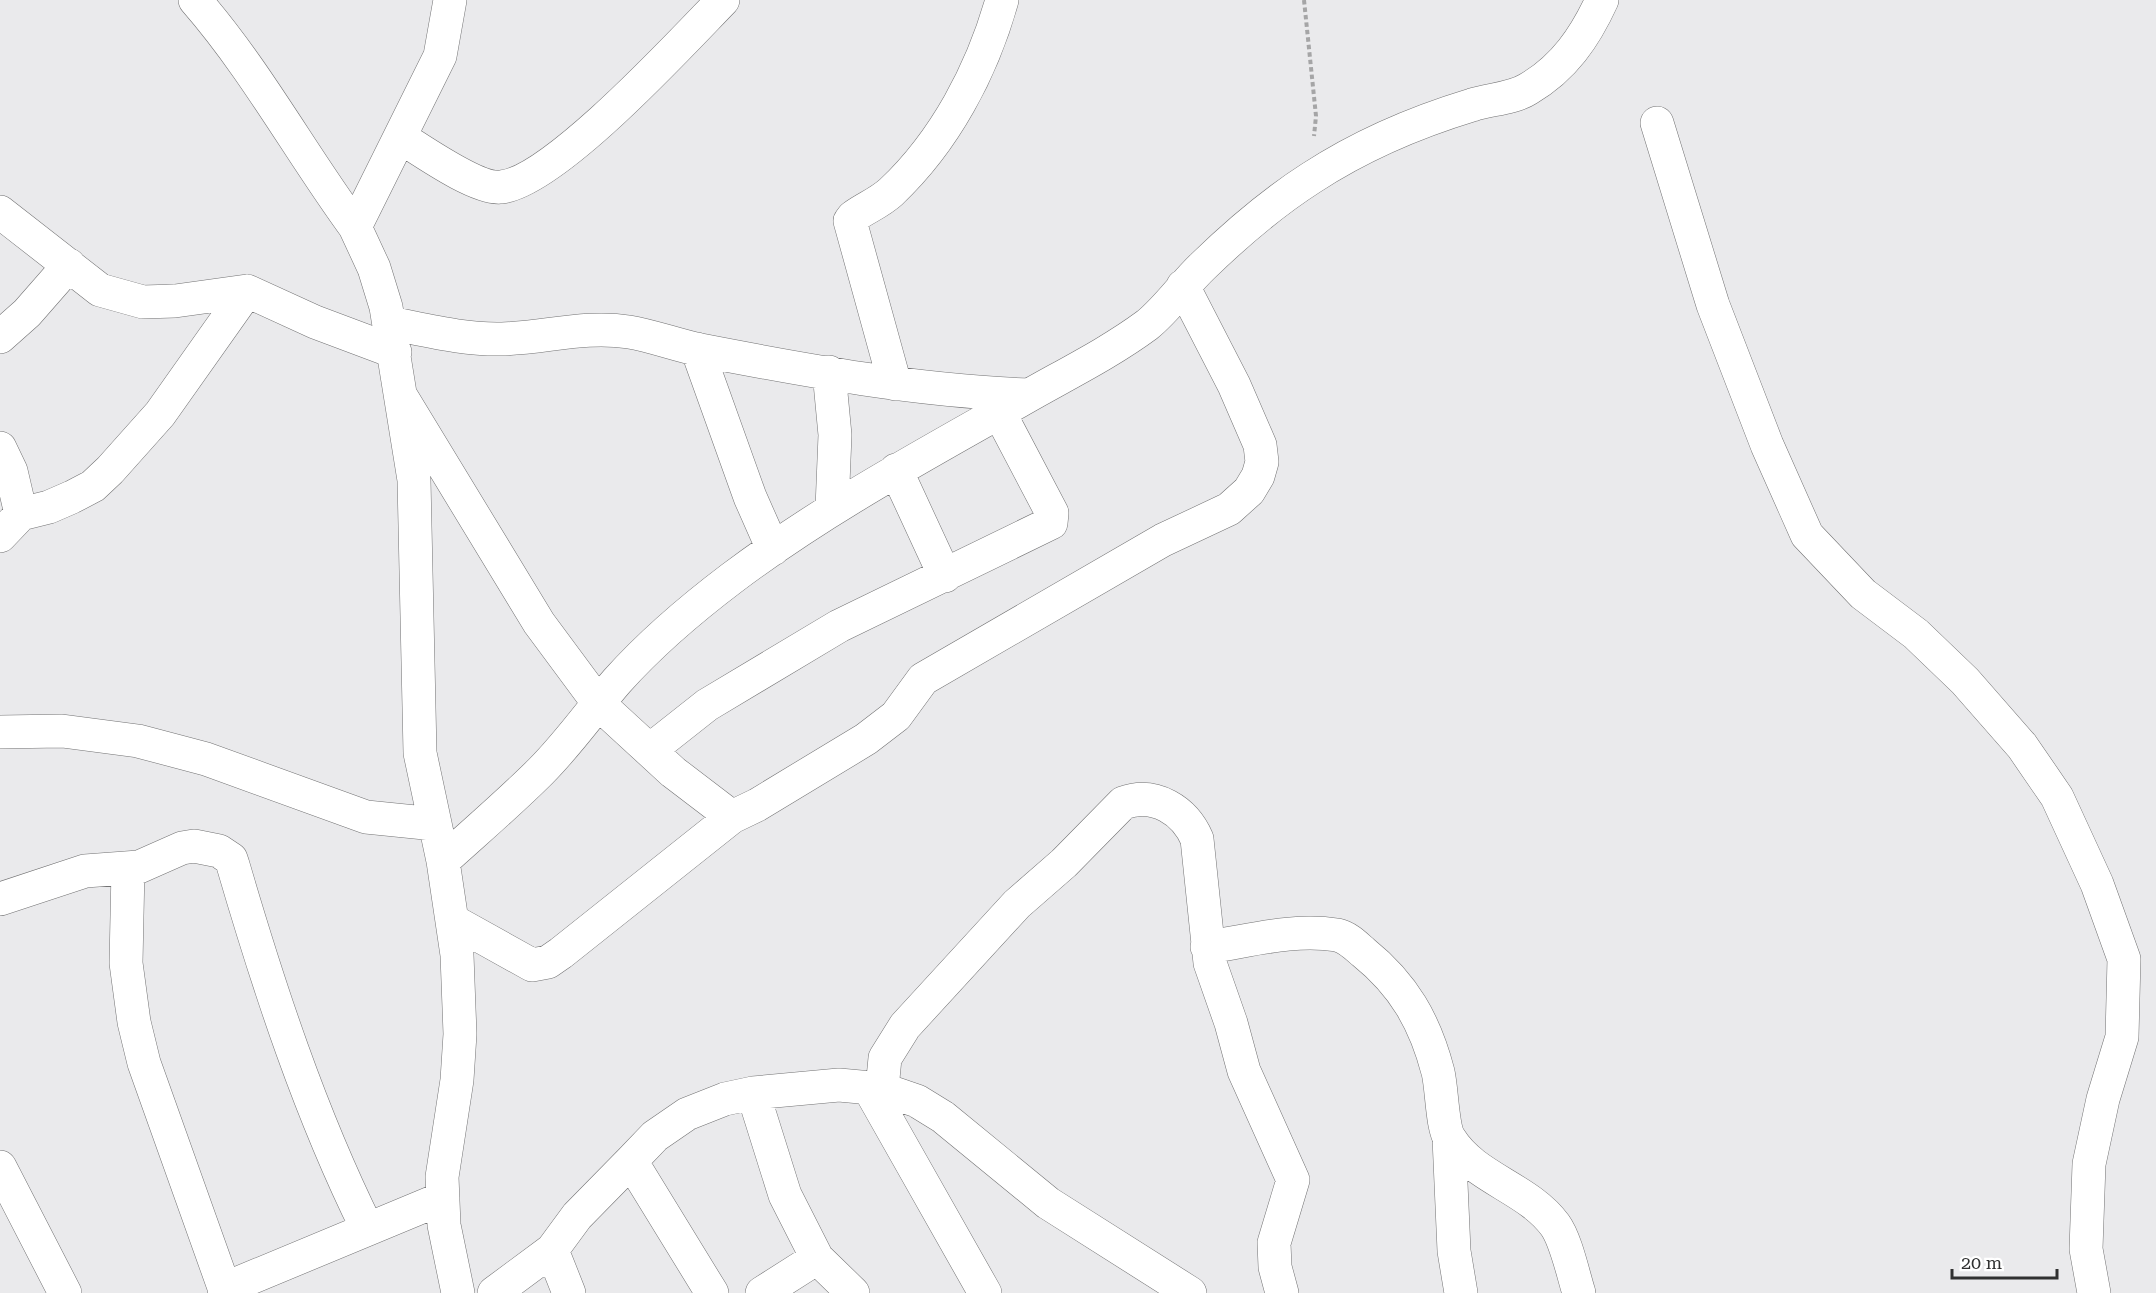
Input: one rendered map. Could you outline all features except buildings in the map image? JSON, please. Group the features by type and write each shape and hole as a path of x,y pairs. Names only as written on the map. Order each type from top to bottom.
{"street":[{"path":"195,0 218,27 262,88 313,170 355,227 374,268 392,338 414,480 420,753 453,921 460,1034 457,1080 442,1177 444,1225 458,1293"},
{"path":"355,227 440,56 450,0"},
{"path":"400,137 465,176 493,187 517,183 554,160 606,117 723,0"},
{"path":"895,384 850,221 890,193 922,159 946,126 964,97 1002,0"},
{"path":"443,861 542,771 582,728 599,704 638,659 682,619 772,549 832,508 1147,324 1183,286 1261,214 1310,178 1356,152 1395,134 1472,105 1524,91 1571,53 1583,38 1602,0"},
{"path":"1657,123 1713,305 1767,445 1807,535 1863,594 1916,634 1965,681 2022,746 2056,797 2097,884 2124,959 2122,1037 2103,1099 2089,1164 2086,1249 2094,1293"},
{"path":"0,212 100,290 143,302 175,301 247,291 315,322 392,338 499,339 524,338 569,330 629,332 697,349 895,384 975,393 1029,395"},
{"path":"0,337 27,314 69,265"},
{"path":"453,921 532,965 540,965 561,953 626,905 732,818 765,801 866,739 896,716 923,679 1163,540 1229,509 1249,491 1258,476 1262,462 1260,446 1234,385 1183,286"},
{"path":"0,448 11,471 11,525 93,486 160,414 247,291"},
{"path":"697,349 750,497 772,549"},
{"path":"829,372 835,435 832,508"},
{"path":"401,396 521,595 599,704 732,818"},
{"path":"650,750 707,705 839,626 1038,532 1053,520 999,412"},
{"path":"896,470 945,576"},
{"path":"0,732 62,731 138,741 206,759 366,816 435,824"},
{"path":"985,1293 876,1088 885,1058 905,1026 1017,904 1064,863 1123,803 1135,800 1171,806 1188,821 1193,830 1199,851 1206,947 1244,1071 1293,1180 1274,1243 1275,1267 1282,1293"},
{"path":"0,899 85,871 139,867 182,848 194,846 213,848 231,859 275,1002 333,1157 367,1228"},
{"path":"128,868 126,963 134,1022 144,1063 225,1291 367,1228 443,1198"},
{"path":"1206,947 1276,935 1302,933 1340,936 1351,941 1391,976 1411,1002 1438,1073 1449,1138 1454,1251 1461,1293"},
{"path":"494,1293 552,1250 577,1216 655,1136 687,1114 725,1099 753,1093 840,1085 876,1088 917,1101 943,1118 1048,1203 1190,1293"},
{"path":"753,1093 785,1195 817,1258 853,1293"},
{"path":"1449,1138 1469,1160 1534,1205 1554,1224 1579,1293"},
{"path":"631,1161 712,1293"},
{"path":"0,1167 65,1293"},
{"path":"552,1250 569,1293"},
{"path":"762,1293 817,1258"}],"path":[{"path":"1304,0 1316,116 1310,178"}]}
